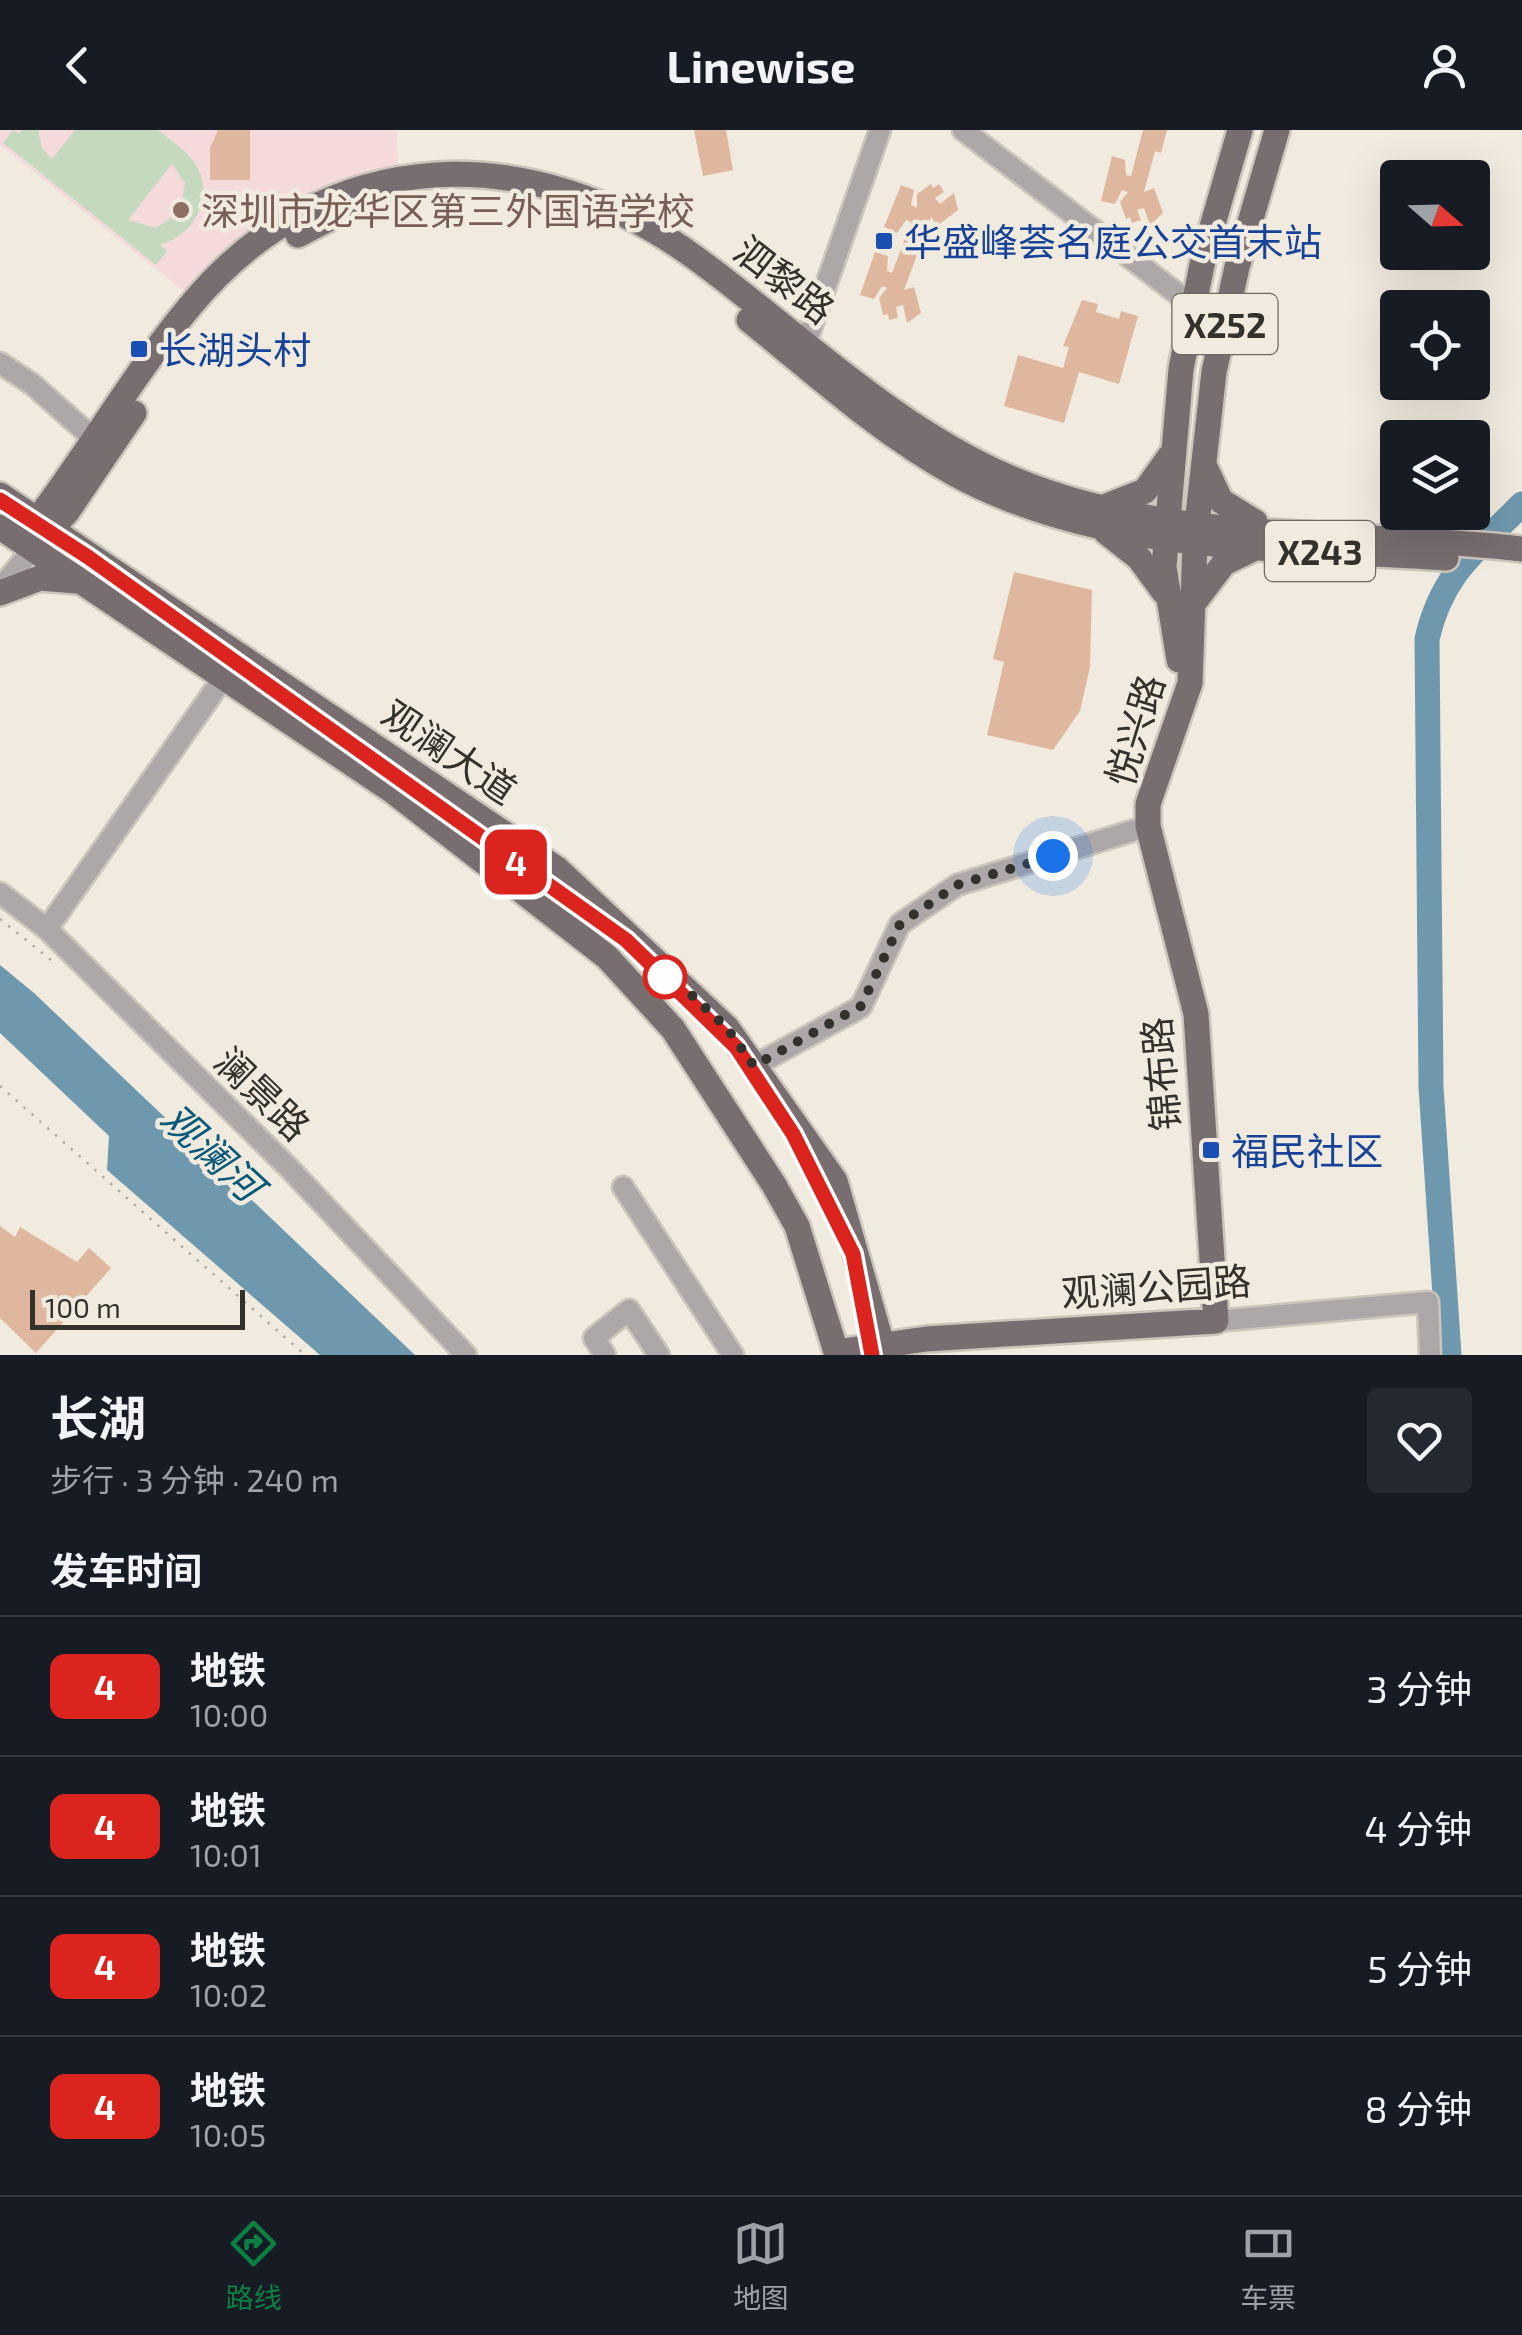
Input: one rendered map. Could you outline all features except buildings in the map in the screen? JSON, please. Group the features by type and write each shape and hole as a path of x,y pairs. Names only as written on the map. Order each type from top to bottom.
{"main road":[{"name":"悦兴路","path":"1148,826 1152,786 1190,683 1166,530 1192,305 1240,130"},
{"name":"悦兴路","path":"1182,614 1196,533 1214,372 1237,267 1277,130"},
{"name":"泗黎路","path":"76,484 95,440 191,305 245,251 336,196 406,178 496,175 562,189 620,210 673,241 803,352 884,428 957,475 1097,516 1166,530 1510,556"},
{"name":"泗黎路","path":"18,539 45,525 181,344 256,263 342,212 410,193 486,190 557,202 588,213 681,266 803,352"},
{"path":"1174,446 1146,491 1097,516 1139,558 1182,614 1195,602 1212,574 1234,555 1271,538"},
{"path":"1204,462 1214,492 1230,510 1271,538"},
{"path":"0,494 30,498 76,484 80,532 96,558"},
{"name":"观澜大道","path":"0,494 557,869 727,1028 835,1181 884,1349"},
{"name":"观澜大道","path":"18,539 394,792 583,936 642,993 704,1072 798,1226 832,1354"},
{"path":"0,591 40,578 84,584"},
{"name":"锦布路","path":"1148,826 1196,1014 1216,1321"},
{"name":"观澜公园路","path":"832,1354 1216,1321"}],"street":[{"path":"803,352 880,130"},
{"path":"963,130 1192,305"},
{"path":"0,363 32,384 95,440"},
{"path":"0,567 18,539"},
{"path":"0,591 18,539"},
{"path":"47,929 224,677"},
{"path":"754,1066 861,1006 900,924 957,885 1148,826"},
{"name":"澜景路","path":"0,893 47,929 290,1168 466,1355"},
{"path":"623,1187 733,1355"},
{"name":"观澜公园路","path":"1216,1321 1428,1302 1430,1355"},
{"path":"604,1355 594,1338 629,1310 660,1355"}],"path":[{"path":"0,1086 305,1355"}],"shaded area":[{"name":"深圳市龙华区第三外国语学校","path":"0,130 397,130 398,166 328,186 265,220 209,265 185,292 0,145"}],"green space":[{"path":"13,130 20,134 21,130 38,130 42,148 52,159 75,130 158,130 194,162 201,175 203,200 192,223 160,245 167,251 156,265 3,143","holes":["172,164 185,183 180,212 156,228 128,220"]}],"water":[{"path":"0,965 415,1355 320,1355 107,1170 109,1136 0,1033"}],"waterway":[{"path":"1449,1355 1431,1087 1427,639 1442,597 1463,564 1522,504"},
{"path":"1517,510 1522,510"}],"metro line":[{"name":"4","path":"0,500 88,557 646,958 736,1047 793,1134 853,1254 872,1355"}],"place":[{"name":"深圳市龙华区第三外国语学校","path":"181,210"},
{"name":"华盛峰荟名庭公交首末站","path":"884,241"},
{"name":"长湖头村","path":"139,349"},
{"name":"福民社区","path":"1211,1150"}],"route":[{"path":"665,977 670,975 727,1028 754,1066 861,1006 900,924 957,885 1053,856"}],"water label":[{"name":"观澜河","path":"213,1151"}]}
